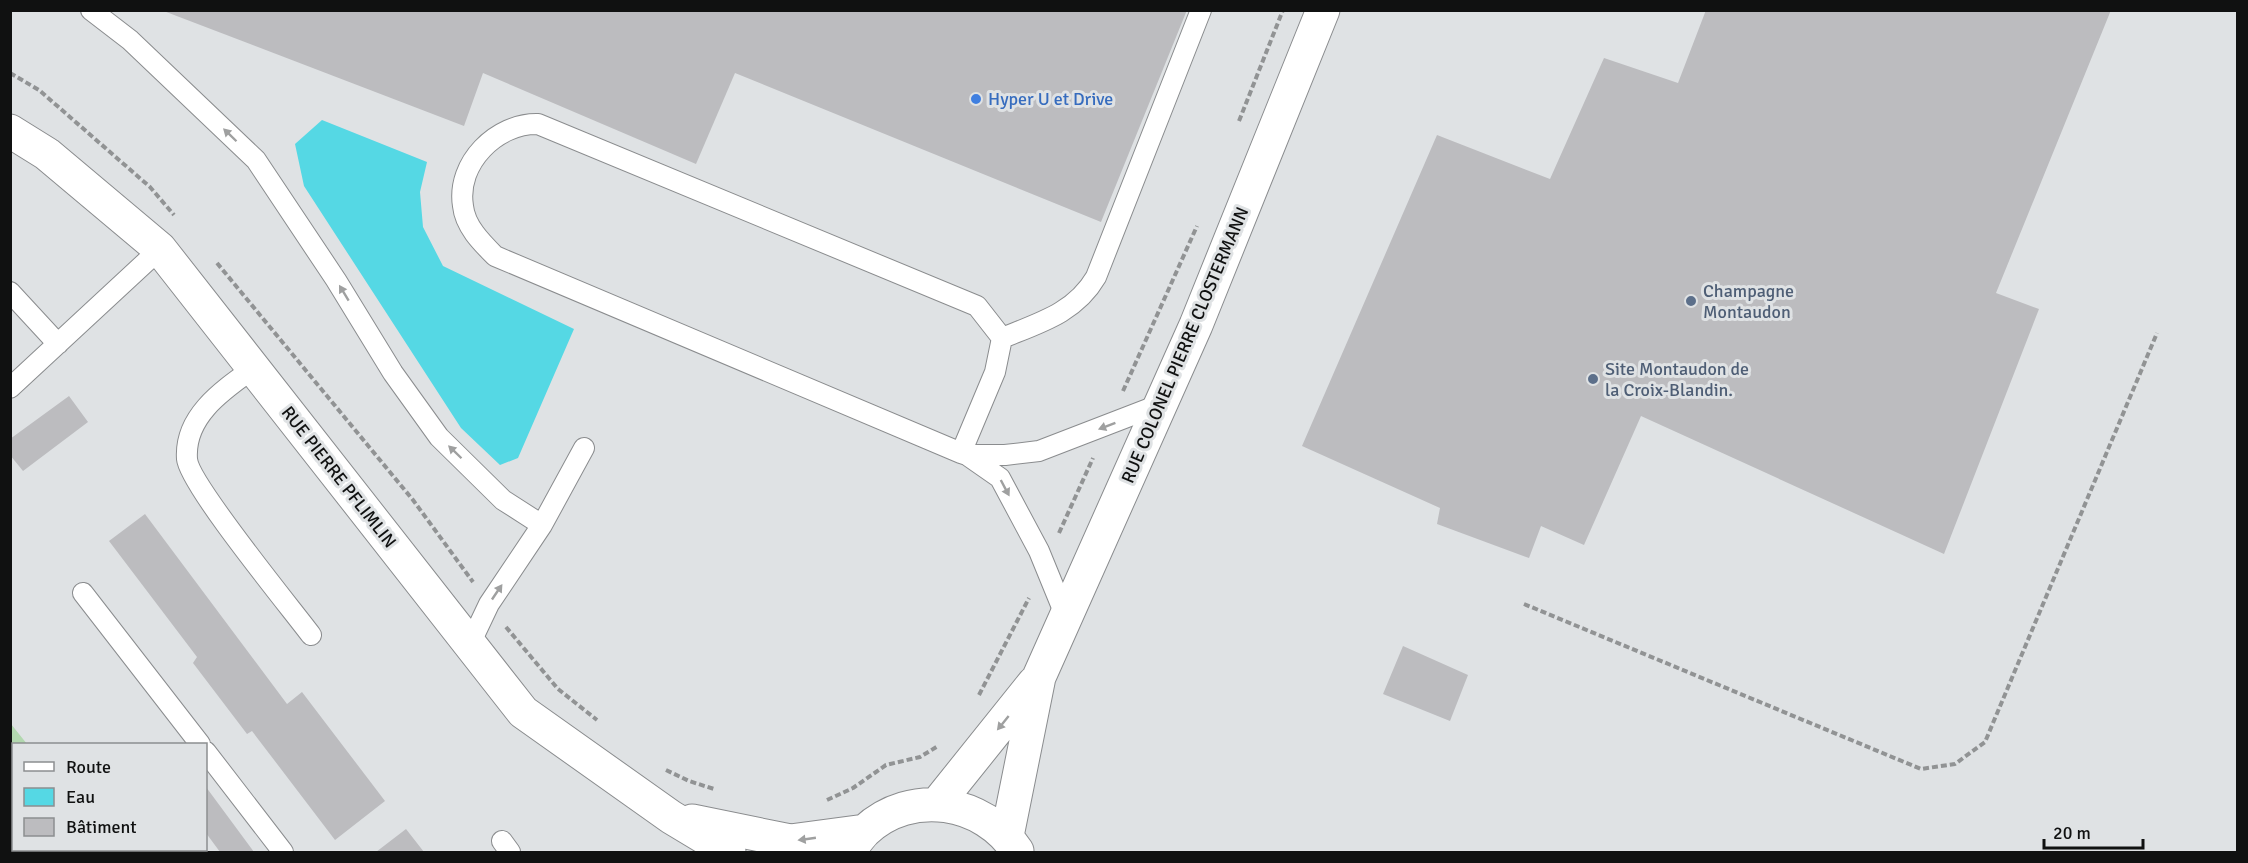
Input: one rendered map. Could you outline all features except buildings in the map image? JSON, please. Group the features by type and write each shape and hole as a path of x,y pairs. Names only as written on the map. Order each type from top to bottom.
{"street":[{"name":"RUE COLONEL PIERRE CLOSTERMANN","path":"937,804 1039,677 1196,325 1323,10"},
{"name":"RUE PIERRE PFLIMLIN","path":"10,131 47,154 160,249 523,712 671,817 729,852"},
{"name":"RUE COLONEL PIERRE CLOSTERMANN","path":"1012,844 1039,677"},
{"path":"856,842 886,816 911,807 937,804 963,808 987,819 1012,844"},
{"name":"RUE PIERRE PFLIMLIN","path":"671,817 790,841 856,842"}],"lane":[{"path":"91,10 130,40 256,159 336,280 393,373 439,437 503,500 542,525"},
{"path":"1002,338 1065,312 1088,291 1096,278 1201,10"},
{"path":"1002,338 976,306 538,124 524,124 497,135 477,154 463,182 462,207 474,234 495,256 964,454 1000,478 1045,564 1066,617"},
{"path":"10,388 160,249"},
{"path":"10,292 58,344"},
{"path":"964,454 995,372 1002,338"},
{"path":"254,368 217,394 193,425 187,460 208,500 311,635"},
{"path":"964,454 1005,455 1040,451 1161,404"},
{"path":"470,644 489,604 542,525 584,448"},
{"path":"83,593 199,743"},
{"path":"207,753 283,852"}],"path":[{"path":"1235,131 1283,10"},
{"path":"10,73 39,90 150,187 180,221"},
{"path":"974,704 1045,564 1200,218"},
{"path":"209,254 413,500 515,640 558,689 602,724"},
{"path":"1524,604 1921,769 1955,765 1985,742 2157,333"},
{"path":"822,803 853,788 886,765 920,757 941,745"},
{"path":"663,768 689,781 720,791"}],"green space":[{"path":"11,724 26,743 12,743 12,851 112,852 11,852"}],"water":[{"path":"322,120 427,162 420,192 423,227 443,266 574,329 518,458 500,465 461,428 304,186 295,144"}],"place":[{"name":"Hyper U et Drive","path":"976,99"},
{"name":"Champagne Montaudon","path":"1691,301"},
{"name":"Site Montaudon de la Croix-Blandin.","path":"1593,379"}]}
